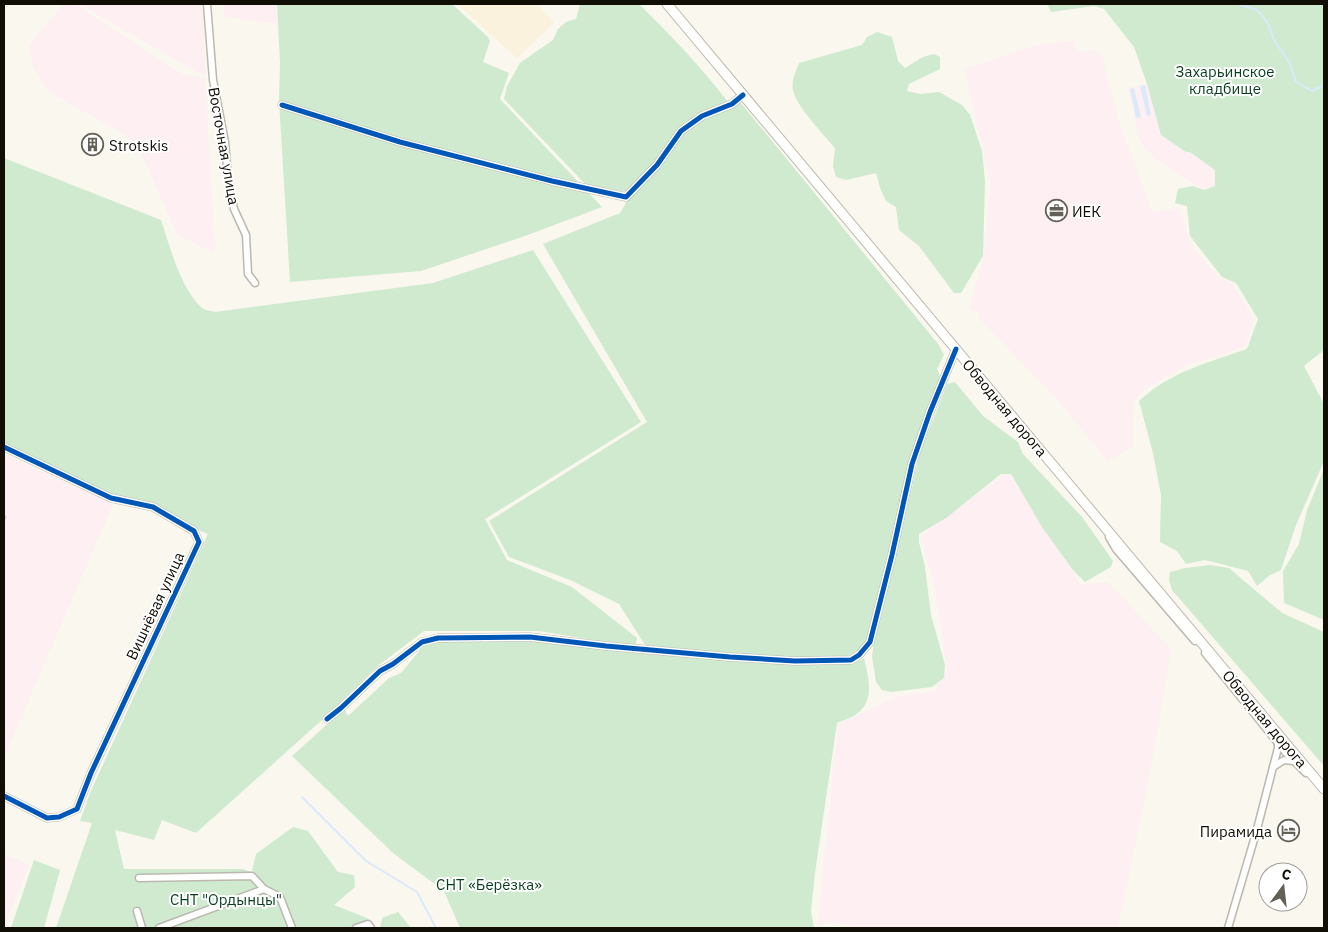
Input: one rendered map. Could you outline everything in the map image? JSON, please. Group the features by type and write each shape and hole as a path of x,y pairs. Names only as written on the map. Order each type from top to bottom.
{"main road":[{"name":"Обводная дорога","path":"667,4 1322,786"}],"street":[{"name":"Восточная улица","path":"207,4 213,80 225,142 228,178 234,209 246,235 248,274 255,283"},
{"path":"282,105 424,149 552,182 626,197 657,165 681,131 702,116 732,104 743,95"},
{"path":"327,719 380,671 393,664 422,642 438,638 530,637 669,652 786,660 851,660 859,655 870,642 912,464 930,412 956,349"},
{"name":"Вишнёвая улица","path":"4,447 111,498 153,507 194,531 199,542 91,773 77,809 59,817 47,818 4,796"},
{"path":"1101,523 1116,548 1278,742 1294,761 1322,786"},
{"path":"1228,928 1256,833 1278,742"},
{"path":"1272,768 1284,760 1294,761"},
{"path":"139,878 252,876 264,889 280,897 292,928"},
{"path":"159,928 264,889"},
{"path":"137,911 142,928"},
{"path":"356,928 368,924 371,928"}],"shaded area":[{"path":"64,4 75,4 181,74 205,78 215,253 178,235 141,153 129,137 56,96 43,85 33,66 29,45"},
{"path":"79,4 202,4 206,77"},
{"path":"224,4 276,4 277,24 225,17"},
{"path":"457,4 538,4 554,23 517,58"},
{"path":"1073,41 1077,52 1094,50 1102,56 1119,122 1152,212 1179,208 1192,246 1217,276 1232,283 1254,319 1245,347 1187,365 1145,389 1134,401 1133,446 1108,462 1057,399 978,317 978,312 969,309 983,261 991,186 965,69 1039,44"},
{"path":"1147,84 1161,135 1190,152 1215,170 1215,186 1204,190 1158,161 1140,141 1128,88"},
{"path":"4,454 113,504 4,757"},
{"path":"1008,472 1080,584 1108,582 1171,649 1149,777 1118,928 860,928 827,922 818,926 838,724 899,696 934,692 947,671 936,592 921,536"},
{"path":"4,854 29,864 4,927"}],"green space":[{"path":"277,4 452,4 488,37 490,41 483,62 509,73 500,99 602,207 525,236 421,271 290,282 279,101 280,62"},
{"path":"580,4 639,4 663,27 728,102 701,114 668,147 628,192 586,185 504,99 507,86 520,63 553,40 558,29 566,22 576,19"},
{"name":"Захарьинское кладбище","path":"1047,4 1324,4 1324,350 1304,366 1324,404 1324,461 1296,525 1281,570 1270,575 1257,586 1248,571 1205,560 1186,564 1177,551 1160,542 1161,495 1153,453 1139,401 1176,375 1247,349 1258,319 1236,283 1222,277 1190,236 1187,206 1175,203 1178,189 1193,186 1204,190 1215,186 1215,170 1190,152 1186,152 1161,135 1147,84 1134,47 1104,9 1094,6 1051,12"},
{"path":"877,32 892,37 898,61 905,68 923,57 934,54 940,57 940,69 909,84 907,91 920,94 939,92 962,105 970,115 982,151 985,181 983,256 961,293 954,293 919,246 899,230 896,207 886,201 876,173 846,180 836,177 833,166 835,148 795,97 793,80 799,63 862,45 867,37"},
{"path":"740,102 939,345 944,355 937,369 941,378 910,458 871,629 861,648 847,656 834,658 774,657 645,645 619,604 570,580 509,557 489,521 647,422 543,244 620,213 627,201 661,167 680,137 706,117"},
{"name":"СНТ \"Ордынцы\"","path":"4,158 161,220 176,266 187,289 201,307 215,312 433,283 533,250 641,422 485,519 507,560 572,587 637,638 635,647 539,631 424,631 379,665 323,719 196,833 162,820 154,840 115,830 124,869 243,869 256,874 252,870 256,854 293,827 308,831 338,872 354,875 355,887 334,905 367,918 373,928 56,928 92,823 80,821 90,793 208,534 140,507 4,445"},
{"path":"955,382 983,416 1018,442 1023,454 1082,517 1113,561 1111,567 1085,582 1072,569 1042,527 1011,474 1001,474 946,518 919,534 931,615 945,665 944,678 932,687 891,692 882,690 876,682 872,657 876,627 920,453 947,384"},
{"path":"1324,469 1324,620 1284,603 1283,571 1299,544 1307,510"},
{"path":"1210,565 1229,568 1282,613 1324,632 1324,766 1172,590 1169,580 1170,572"},
{"name":"СНТ «Берёзка»","path":"443,639 523,639 699,658 791,664 856,662 864,658 869,686 867,700 857,714 837,723 815,873 811,911 814,928 460,928 444,891 393,853 292,756 344,709 348,716 389,678 401,673 425,644"},
{"path":"34,860 60,870 44,928 11,928"},
{"path":"398,912 411,928 380,928 382,918"}],"water":[{"path":"1145,85 1151,115 1147,116 1140,86"},
{"path":"1134,88 1141,117 1136,118 1130,89"}],"waterway":[{"path":"1238,4 1257,10 1268,23 1274,40 1289,62 1296,82 1312,91 1324,85"},
{"path":"302,797 366,861 417,892 436,928"}],"railway":[{"path":"4,520 6,516"}],"cycle path":[{"path":"282,105 400,142 552,181 626,197 657,165 681,131 702,116 732,104 743,95"},
{"path":"327,719 380,671 393,664 422,642 438,638 530,637 730,657 795,661 851,660 859,655 870,642 912,464 930,412 956,349"},
{"path":"4,447 111,498 153,507 194,531 199,542 91,773 77,809 59,817 47,818 4,796"}],"place":[{"name":"Strotskis","path":"93,145"},
{"name":"ИЕК","path":"1056,211"},
{"name":"Пирамида","path":"1288,831"}]}
